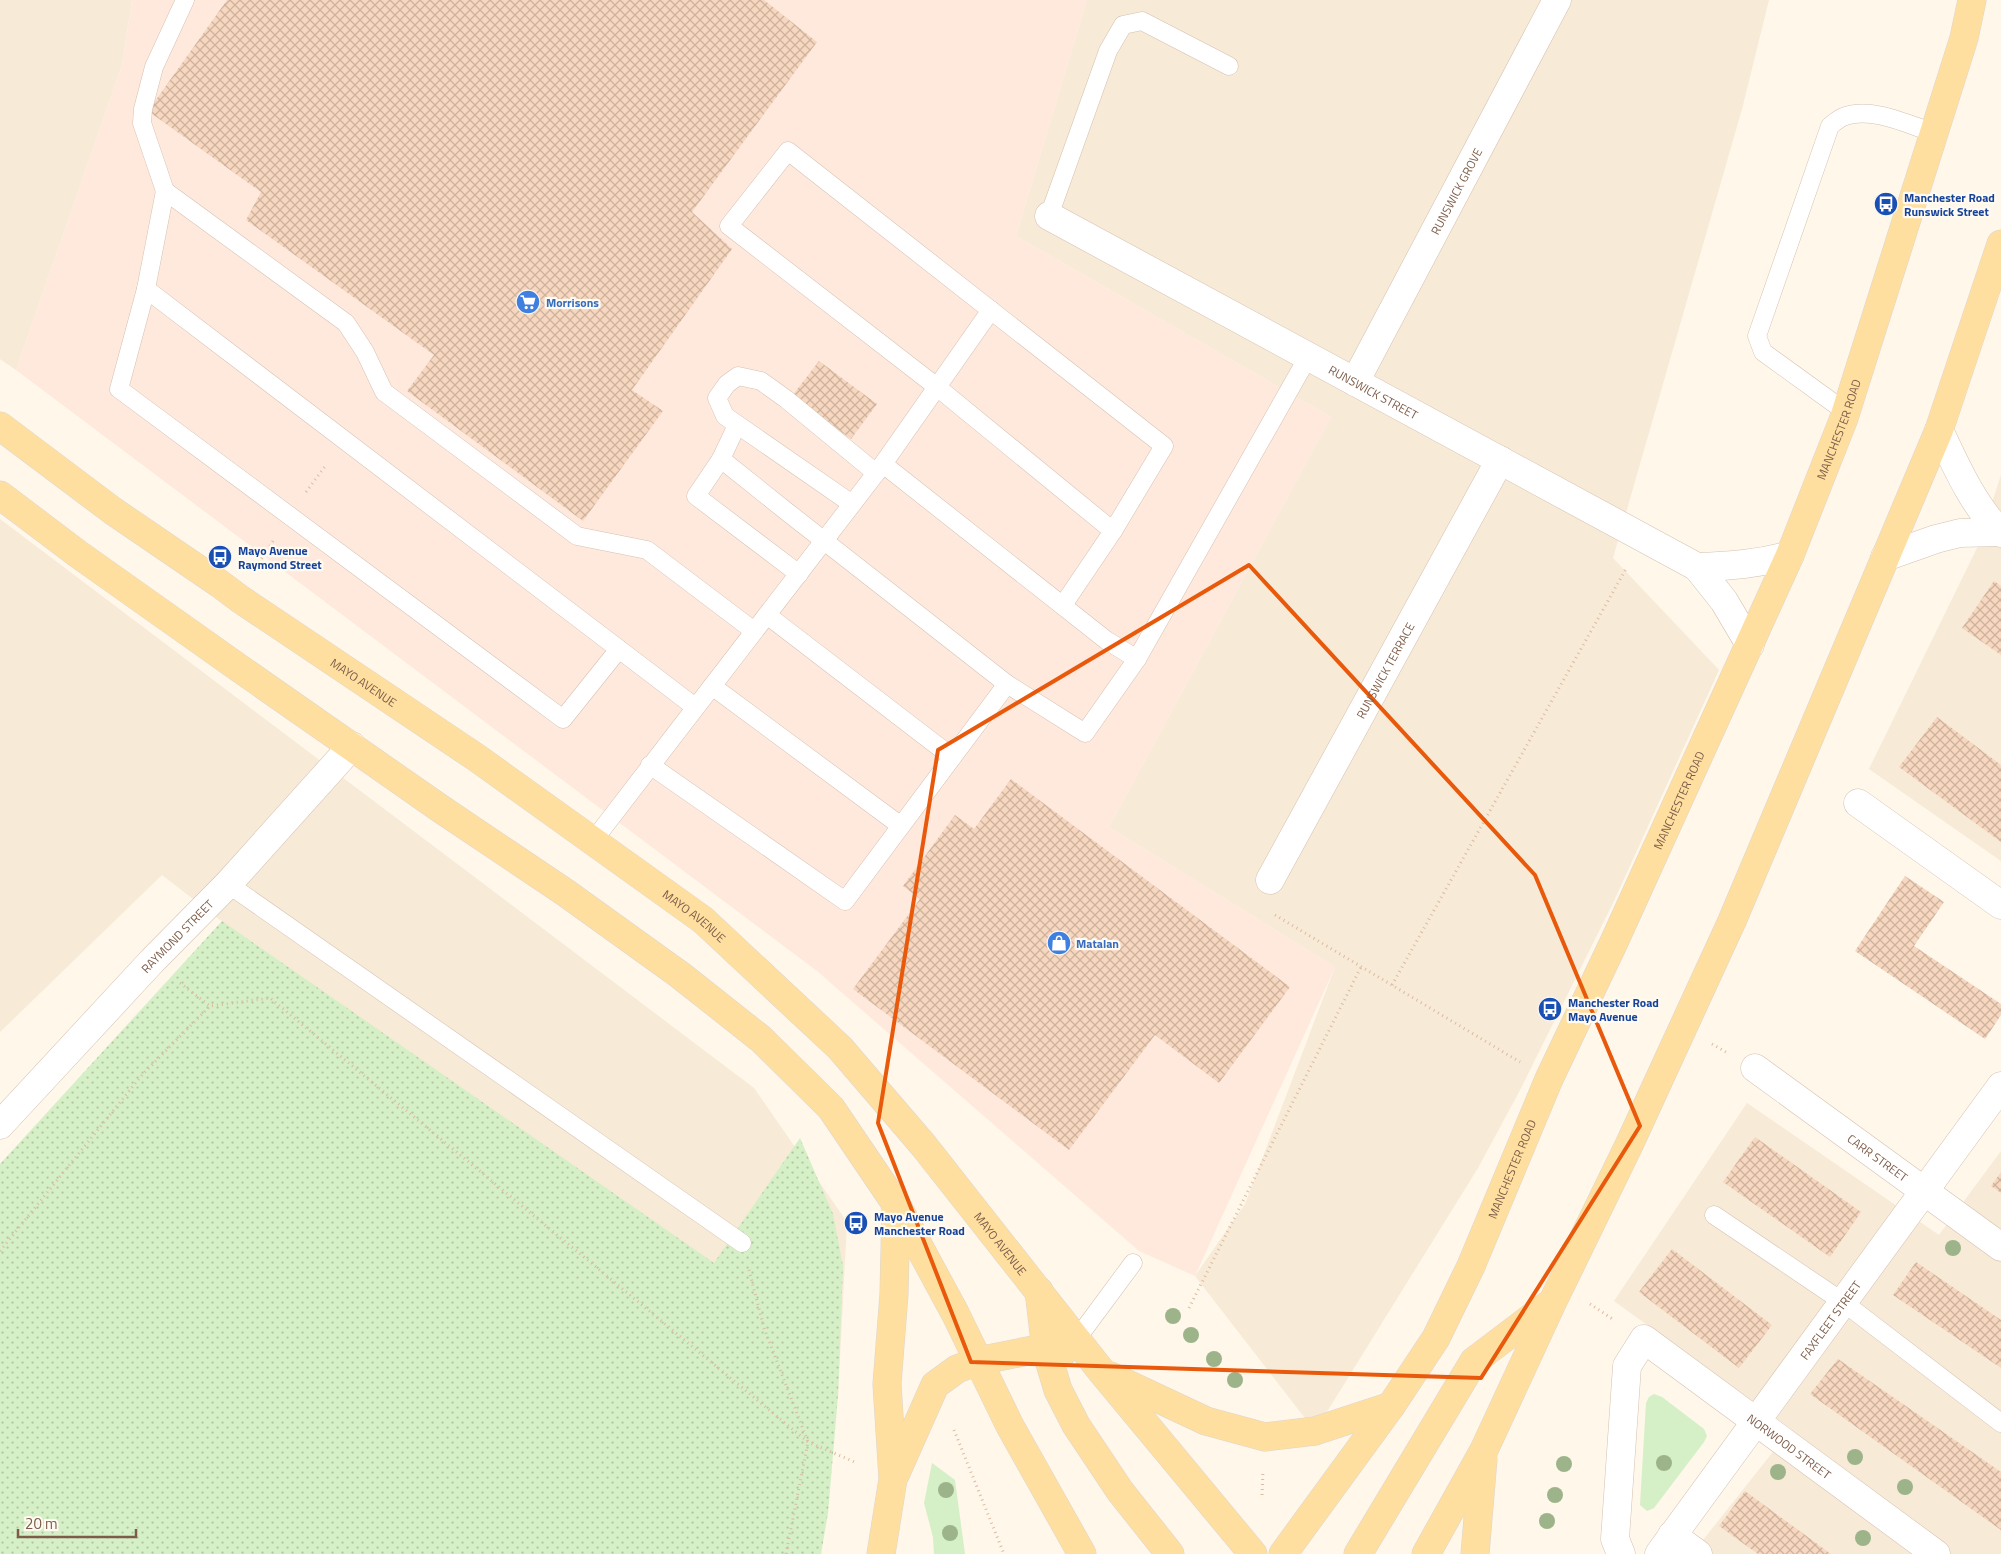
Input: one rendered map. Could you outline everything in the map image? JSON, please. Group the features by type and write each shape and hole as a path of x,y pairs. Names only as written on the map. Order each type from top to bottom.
{"main road":[{"name":"MANCHESTER ROAD","path":"1283,1554 1391,1406 1436,1338 1470,1266 1549,1079 1614,942 1790,555 1846,412 1964,38 1972,0"},
{"path":"1426,1554 1484,1450 1732,921 1939,430 2001,244"},
{"name":"MAYO AVENUE","path":"0,426 114,511 240,599 477,758 703,920 840,1048 924,1146 1088,1355 1253,1554"},
{"path":"0,495 78,554 441,809 566,893 680,975 761,1039 831,1108 896,1204 955,1313 1034,1472 1082,1554"},
{"path":"881,1554 893,1479 888,1384 894,1294 896,1204"},
{"path":"1039,1292 1046,1350 1058,1390 1076,1425 1120,1491 1170,1554"},
{"path":"1358,1554 1474,1361 1556,1294"},
{"path":"893,1479 935,1385 957,1369 978,1361 1033,1350 1088,1355 1206,1420 1265,1437 1315,1431 1391,1406"},
{"path":"1475,1554 1484,1450"}],"street":[{"name":"RUNSWICK GROVE","path":"1355,382 1556,0"},
{"name":"RUNSWICK STREET","path":"1049,216 1697,567 1724,601 1750,645"},
{"path":"1939,430 1959,473 2000,533"},
{"name":"RUNSWICK TERRACE","path":"1270,880 1500,460"},
{"path":"1885,557 1952,535 2000,533"},
{"path":"1697,567 1762,563 1790,555"},
{"name":"RAYMOND STREET","path":"0,1125 152,961 228,884 352,746"},
{"path":"1858,803 2001,905"},
{"name":"CARR STREET","path":"1755,1068 2001,1247"},
{"name":"FAXFLEET STREET","path":"1666,1545 2001,1086"},
{"path":"1622,1554 1615,1539 1627,1366 1644,1339"},
{"name":"NORWOOD STREET","path":"1644,1339 1936,1554"},
{"path":"1666,1545 1698,1554"}],"lane":[{"path":"185,0 154,67 143,108 142,123 165,191 146,289 119,389 563,719 619,649"},
{"path":"1049,216 1108,51 1124,25 1142,21 1229,66"},
{"path":"1846,412 1763,352 1757,336 1830,126 1843,117 1864,114 1888,117 1934,133"},
{"path":"1063,606 1112,531 1164,446 788,151 729,226 937,387 1112,531"},
{"path":"165,191 346,323 365,352 384,392 577,536 647,550 754,631"},
{"path":"146,289 696,708"},
{"path":"593,841 880,469 991,310"},
{"path":"721,459 1007,684 1085,734 1137,659 1308,356"},
{"path":"852,504 725,416 717,398 727,384 738,376 761,381 1106,640 1137,659"},
{"path":"738,425 721,459 696,496 799,574"},
{"path":"767,615 952,757"},
{"path":"650,765 845,901 1007,684"},
{"path":"712,686 901,826"},
{"path":"228,884 742,1243"},
{"path":"1714,1215 1843,1302 2001,1423"},
{"path":"1088,1355 1132,1263"}],"path":[{"path":"1392,985 1644,538"},
{"path":"1270,880 1256,904 1549,1079"},
{"path":"1189,1308 1361,967"},
{"path":"0,1251 142,1075 210,1006 270,998 808,1442 893,1479"},
{"path":"1683,1028 1755,1068"},
{"path":"742,1243 764,1328 808,1442 786,1554"},
{"path":"1556,1294 1644,1339"},
{"path":"935,1385 1004,1554"},
{"path":"1262,1495 1263,1464"}],"highlighted area":[{"path":"1249,565 1535,875 1640,1126 1481,1378 971,1362 878,1123 938,750"}],"shaded area":[{"path":"0,0 132,0 122,65 16,370 0,359"},
{"path":"132,0 1087,0 1016,236 1331,417 1109,827 1335,967 1195,1276 1139,1251 817,971 16,370 122,65"},
{"path":"1087,0 1769,0 1742,109 1613,558 1719,670 1614,901 1519,1092 1478,1168 1315,1431 1195,1276 1245,1204 1335,967 1109,827 1331,417 1016,236"},
{"path":"2001,475 2001,861 1869,769 1978,546"},
{"path":"0,519 754,1088 847,1222 838,1396 162,875 0,1032"},
{"path":"1747,1103 1939,1235 2001,1151 2001,1554 1692,1554 1791,1429 1614,1301"}],"green space":[{"path":"222,921 714,1263 800,1138 833,1214 843,1266 838,1396 828,1513 821,1554 0,1554 0,1164"},
{"path":"1654,1394 1662,1397 1704,1429 1707,1436 1654,1508 1647,1511 1640,1505 1646,1403 1649,1397"},
{"path":"932,1463 955,1480 965,1554 934,1554 933,1537 924,1503"}],"building":[{"name":"Morrisons","path":"227,0 764,0 817,42 692,212 732,249 632,390 663,411 583,521 407,391 434,355 246,220 261,192 148,111"},
{"path":"819,361 877,404 851,439 792,396"},
{"path":"1994,581 2001,586 2001,655 1962,628"},
{"path":"1937,717 2001,765 2001,842 1899,767"},
{"name":"Matalan","path":"1011,779 1290,987 1219,1083 1155,1035 1069,1150 853,989 920,899 903,886 955,815 974,829"},
{"path":"1905,876 1944,902 1914,946 2001,1004 2001,1015 1985,1039 1855,951"},
{"path":"1755,1137 1861,1212 1830,1257 1723,1182"},
{"path":"2001,1172 2001,1193 1991,1186"},
{"path":"1672,1249 1772,1325 1739,1368 1639,1292"},
{"path":"1916,1262 2001,1320 2001,1368 1893,1295"},
{"path":"1838,1359 2001,1472 2001,1530 1810,1394"},
{"path":"1745,1491 1831,1554 1758,1554 1719,1526"}],"place":[{"name":"Manchester Road Runswick Street","path":"1886,204"},
{"name":"Morrisons","path":"528,302"},
{"name":"Mayo Avenue Raymond Street","path":"220,557"},
{"name":"Matalan","path":"1059,943"},
{"name":"Manchester Road Mayo Avenue","path":"1550,1009"},
{"name":"Mayo Avenue Manchester Road","path":"856,1223"}]}
